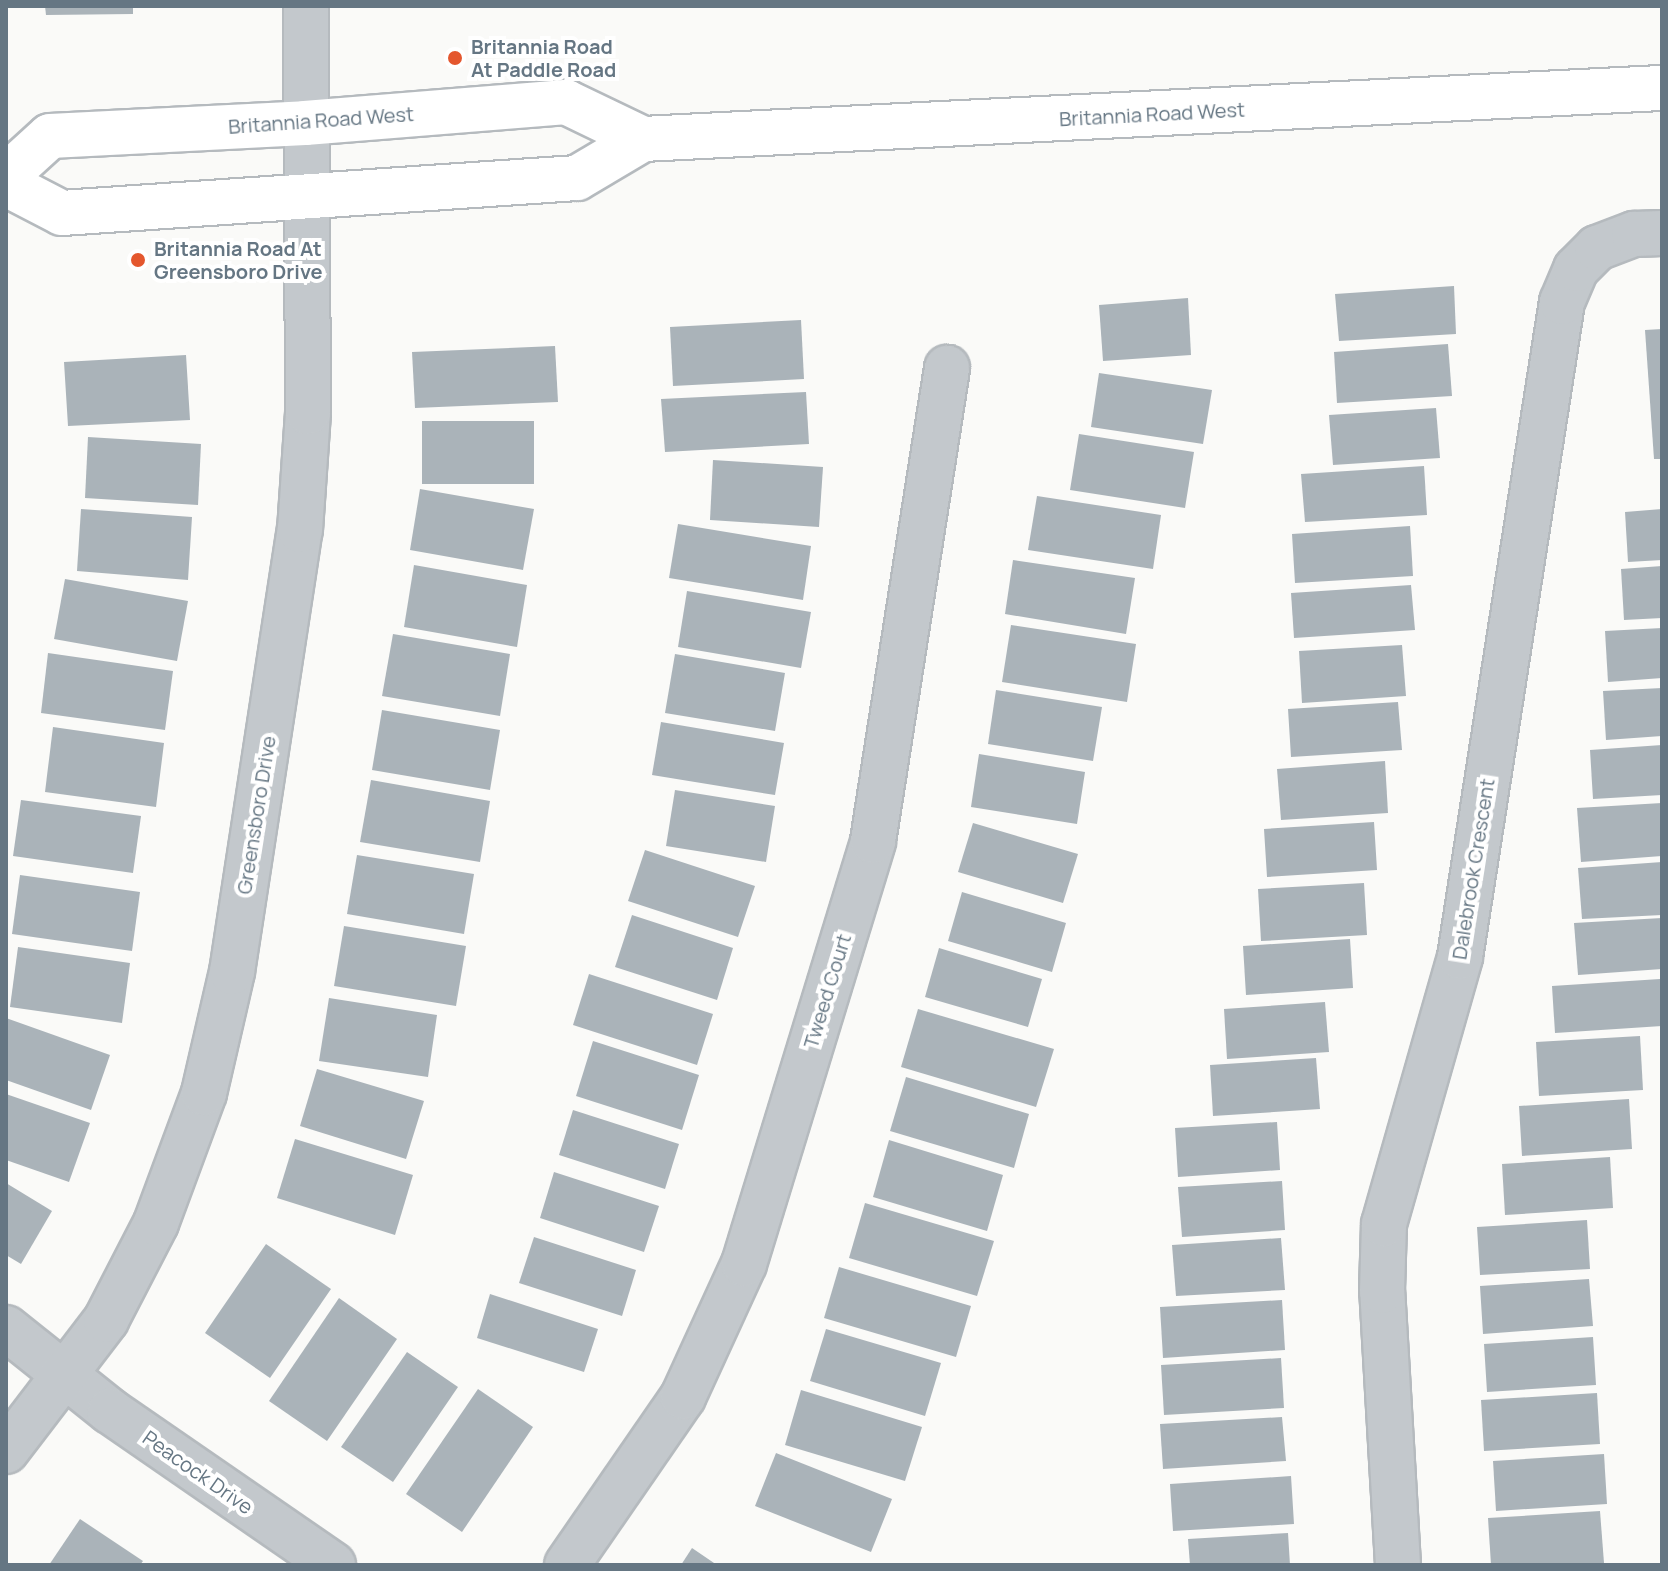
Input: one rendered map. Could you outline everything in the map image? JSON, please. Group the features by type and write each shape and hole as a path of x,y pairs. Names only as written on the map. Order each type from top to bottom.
{"main road":[{"name":"Britannia Road West","path":"6,184 62,213 577,178 643,139 1662,88"},
{"name":"Britannia Road West","path":"6,176 50,136 305,123 566,102 643,139"}],"street":[{"name":"Greensboro Drive","path":"6,1451 106,1320 156,1223 204,1093 232,972 300,530 308,412 306,6"},
{"name":"Dalebrook Crescent","path":"1398,1565 1382,1291 1384,1224 1460,957 1562,302 1576,269 1597,248 1634,234 1662,233"},
{"name":"Tweed Court","path":"567,1565 683,1397 744,1264 873,841 947,368"},
{"name":"Peacock Drive","path":"6,1328 65,1376 333,1565"}],"building":[{"path":"45,6 133,6 133,14 46,15"},
{"path":"1454,286 1456,334 1339,341 1335,294"},
{"path":"1188,298 1191,355 1103,361 1099,305"},
{"path":"801,320 804,379 673,386 670,327"},
{"path":"1662,329 1662,459 1654,459 1645,330"},
{"path":"1448,344 1452,396 1337,403 1334,352"},
{"path":"555,346 558,402 415,408 412,352"},
{"path":"186,355 190,420 68,426 64,362"},
{"path":"1099,373 1212,390 1203,444 1091,427"},
{"path":"806,392 809,444 665,452 661,399"},
{"path":"1436,408 1440,458 1333,465 1329,415"},
{"path":"422,421 534,421 534,484 422,484"},
{"path":"1079,434 1194,452 1185,508 1070,490"},
{"path":"88,437 201,444 198,505 85,498"},
{"path":"713,460 823,467 819,527 710,520"},
{"path":"1424,466 1427,515 1305,522 1301,474"},
{"path":"420,489 534,509 523,570 410,550"},
{"path":"1037,496 1161,515 1153,569 1028,550"},
{"path":"81,509 192,517 188,580 77,571"},
{"path":"1662,509 1662,560 1628,562 1625,512"},
{"path":"678,524 811,546 803,600 669,578"},
{"path":"1410,526 1413,576 1295,583 1292,534"},
{"path":"1013,560 1135,578 1126,634 1005,614"},
{"path":"414,565 527,585 517,647 404,627"},
{"path":"1662,566 1662,618 1624,620 1621,569"},
{"path":"65,579 188,601 177,661 54,639"},
{"path":"1411,585 1415,630 1294,638 1291,593"},
{"path":"687,591 811,612 801,668 678,647"},
{"path":"1011,625 1136,644 1127,702 1002,682"},
{"path":"1662,628 1662,678 1608,682 1605,631"},
{"path":"393,634 510,654 500,716 382,696"},
{"path":"1402,645 1406,696 1302,703 1299,651"},
{"path":"48,653 173,671 165,730 41,713"},
{"path":"675,654 785,673 775,731 665,713"},
{"path":"1662,688 1662,736 1606,740 1603,691"},
{"path":"996,690 1102,707 1093,761 988,744"},
{"path":"1398,702 1402,750 1291,757 1288,709"},
{"path":"382,710 500,730 490,790 372,770"},
{"path":"661,722 784,743 775,795 652,775"},
{"path":"53,727 164,743 156,807 45,792"},
{"path":"1662,745 1662,795 1593,799 1590,750"},
{"path":"979,754 1085,772 1077,824 971,807"},
{"path":"1385,761 1388,813 1281,820 1277,769"},
{"path":"371,780 490,801 480,862 360,842"},
{"path":"675,790 775,806 766,862 666,846"},
{"path":"21,800 141,816 133,873 13,856"},
{"path":"1662,803 1662,856 1581,862 1577,808"},
{"path":"1374,822 1377,870 1267,877 1264,829"},
{"path":"973,823 1078,854 1063,903 958,872"},
{"path":"645,850 755,886 738,937 628,901"},
{"path":"357,855 474,874 464,934 347,914"},
{"path":"1662,862 1662,915 1582,919 1578,868"},
{"path":"20,875 140,892 132,951 12,934"},
{"path":"1364,883 1367,935 1261,941 1258,889"},
{"path":"962,892 1066,923 1052,972 948,941"},
{"path":"632,915 733,948 717,1000 615,967"},
{"path":"1662,918 1662,969 1578,975 1574,923"},
{"path":"344,926 466,946 456,1006 334,986"},
{"path":"1350,939 1353,988 1246,995 1243,946"},
{"path":"18,947 130,963 122,1023 10,1007"},
{"path":"939,948 1042,979 1028,1027 925,997"},
{"path":"589,974 713,1014 697,1065 573,1025"},
{"path":"1660,979 1662,1026 1555,1033 1552,986"},
{"path":"329,998 437,1015 428,1077 319,1061"},
{"path":"1325,1002 1329,1052 1227,1059 1224,1009"},
{"path":"918,1009 1054,1049 1036,1107 901,1067"},
{"path":"6,1018 110,1055 91,1110 6,1080"},
{"path":"1640,1036 1643,1090 1539,1096 1536,1042"},
{"path":"593,1041 699,1075 682,1130 576,1096"},
{"path":"1316,1058 1320,1109 1213,1116 1210,1065"},
{"path":"317,1069 424,1101 406,1159 300,1126"},
{"path":"906,1077 1029,1114 1014,1168 890,1131"},
{"path":"6,1094 90,1123 69,1182 6,1160"},
{"path":"1629,1099 1632,1149 1522,1156 1519,1106"},
{"path":"573,1110 679,1144 665,1189 559,1155"},
{"path":"1277,1122 1280,1170 1178,1177 1175,1128"},
{"path":"295,1139 413,1175 395,1235 277,1198"},
{"path":"889,1140 1003,1175 987,1231 873,1197"},
{"path":"1610,1157 1613,1208 1505,1215 1502,1164"},
{"path":"554,1172 659,1206 644,1252 540,1218"},
{"path":"1282,1181 1285,1230 1182,1237 1178,1187"},
{"path":"6,1183 52,1211 21,1264 6,1255"},
{"path":"865,1203 994,1241 977,1296 849,1258"},
{"path":"1587,1220 1590,1269 1480,1275 1477,1227"},
{"path":"534,1237 636,1270 622,1316 519,1283"},
{"path":"1281,1238 1285,1290 1176,1296 1172,1245"},
{"path":"266,1244 331,1289 270,1378 205,1333"},
{"path":"839,1267 971,1306 956,1357 824,1318"},
{"path":"1589,1279 1593,1326 1483,1334 1480,1286"},
{"path":"490,1294 598,1329 584,1372 477,1338"},
{"path":"339,1298 397,1339 327,1441 269,1401"},
{"path":"1282,1300 1285,1350 1163,1358 1160,1307"},
{"path":"826,1329 941,1363 925,1416 810,1381"},
{"path":"1593,1337 1596,1385 1487,1392 1484,1344"},
{"path":"407,1352 458,1387 393,1482 341,1447"},
{"path":"1281,1358 1284,1408 1164,1415 1161,1365"},
{"path":"478,1389 533,1427 462,1532 406,1494"},
{"path":"801,1390 922,1427 905,1481 785,1445"},
{"path":"1597,1393 1600,1444 1484,1451 1481,1400"},
{"path":"1282,1417 1286,1461 1163,1469 1160,1424"},
{"path":"776,1453 892,1499 871,1552 755,1506"},
{"path":"1604,1454 1607,1504 1496,1511 1493,1461"},
{"path":"1291,1476 1294,1524 1173,1531 1170,1484"},
{"path":"1600,1511 1604,1563 1491,1565 1488,1518"},
{"path":"80,1519 143,1561 140,1565 49,1565"},
{"path":"1288,1533 1290,1565 1190,1565 1188,1539"},
{"path":"692,1548 717,1565 681,1565"}],"place":[{"name":"Britannia Road At Paddle Road","path":"455,58"},
{"name":"Britannia Road At Greensboro Drive","path":"138,260"}]}
